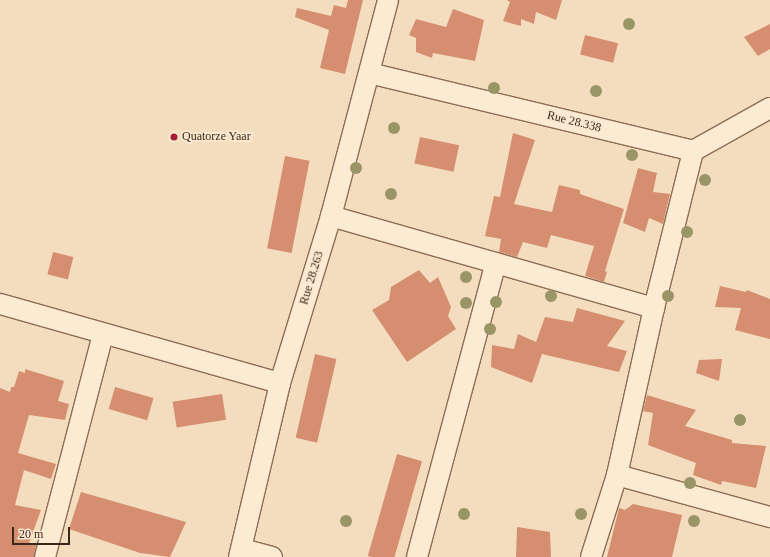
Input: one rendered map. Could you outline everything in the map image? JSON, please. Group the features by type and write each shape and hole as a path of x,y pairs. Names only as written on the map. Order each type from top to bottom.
{"street":[{"name":"Rue 28.263","path":"241,553 280,383 331,216 388,0"},
{"name":"Rue 28.338","path":"369,73 693,151"},
{"path":"591,557 617,475 654,308 693,151 770,108"},
{"path":"331,216 654,308"},
{"path":"417,557 496,263"},
{"path":"0,304 103,335 280,383"},
{"path":"45,557 103,335"},
{"path":"617,475 770,517"},
{"path":"241,553 272,557"}],"building":[{"path":"348,0 363,0 345,74 320,68 329,30 295,17 297,8 331,16 334,5 346,8"},
{"path":"507,0 562,0 556,20 536,12 534,24 521,19 521,26 503,21 510,2"},
{"path":"453,9 484,20 475,61 433,53 432,58 416,52 416,38 409,35 416,19 446,27"},
{"path":"770,24 770,49 758,56 744,37"},
{"path":"585,35 618,43 613,63 580,54"},
{"path":"513,133 535,140 514,204 552,212 559,185 580,190 580,194 624,209 605,271 607,272 604,282 585,276 594,246 551,235 547,248 523,242 517,257 499,252 501,239 485,236 494,196 500,197"},
{"path":"420,137 459,145 454,172 414,163"},
{"path":"285,156 310,161 292,253 267,248"},
{"path":"638,168 657,173 653,192 670,194 663,224 649,218 645,232 623,223"},
{"path":"53,252 73,257 68,279 47,274"},
{"path":"419,270 430,283 438,277 451,307 448,316 456,329 407,362 372,310 389,300 391,287"},
{"path":"720,286 746,292 747,290 770,299 770,339 735,330 741,308 715,307"},
{"path":"577,308 625,321 607,346 627,351 619,372 542,354 532,383 491,367 492,345 514,349 518,334 536,342 545,317 573,322"},
{"path":"315,354 336,359 317,443 296,438"},
{"path":"722,359 719,381 696,373 699,360"},
{"path":"25,369 64,381 58,401 69,404 65,420 29,415 18,453 56,464 51,479 24,470 15,505 41,510 29,543 36,545 34,557 0,557 0,388 10,392 11,387 14,387 19,371 25,373"},
{"path":"115,387 153,398 147,420 109,409"},
{"path":"222,394 226,420 177,428 173,402"},
{"path":"647,395 696,410 685,426 732,440 732,443 766,446 756,488 722,481 721,485 693,475 696,463 648,445 653,413 643,411"},
{"path":"397,454 422,461 395,557 368,556"},
{"path":"81,492 186,522 170,557 140,553 69,529"},
{"path":"633,504 682,515 672,557 607,557 619,508 625,510"},
{"path":"517,527 550,532 551,557 516,557"}],"place":[{"name":"Quatorze Yaar","path":"174,137"}]}
